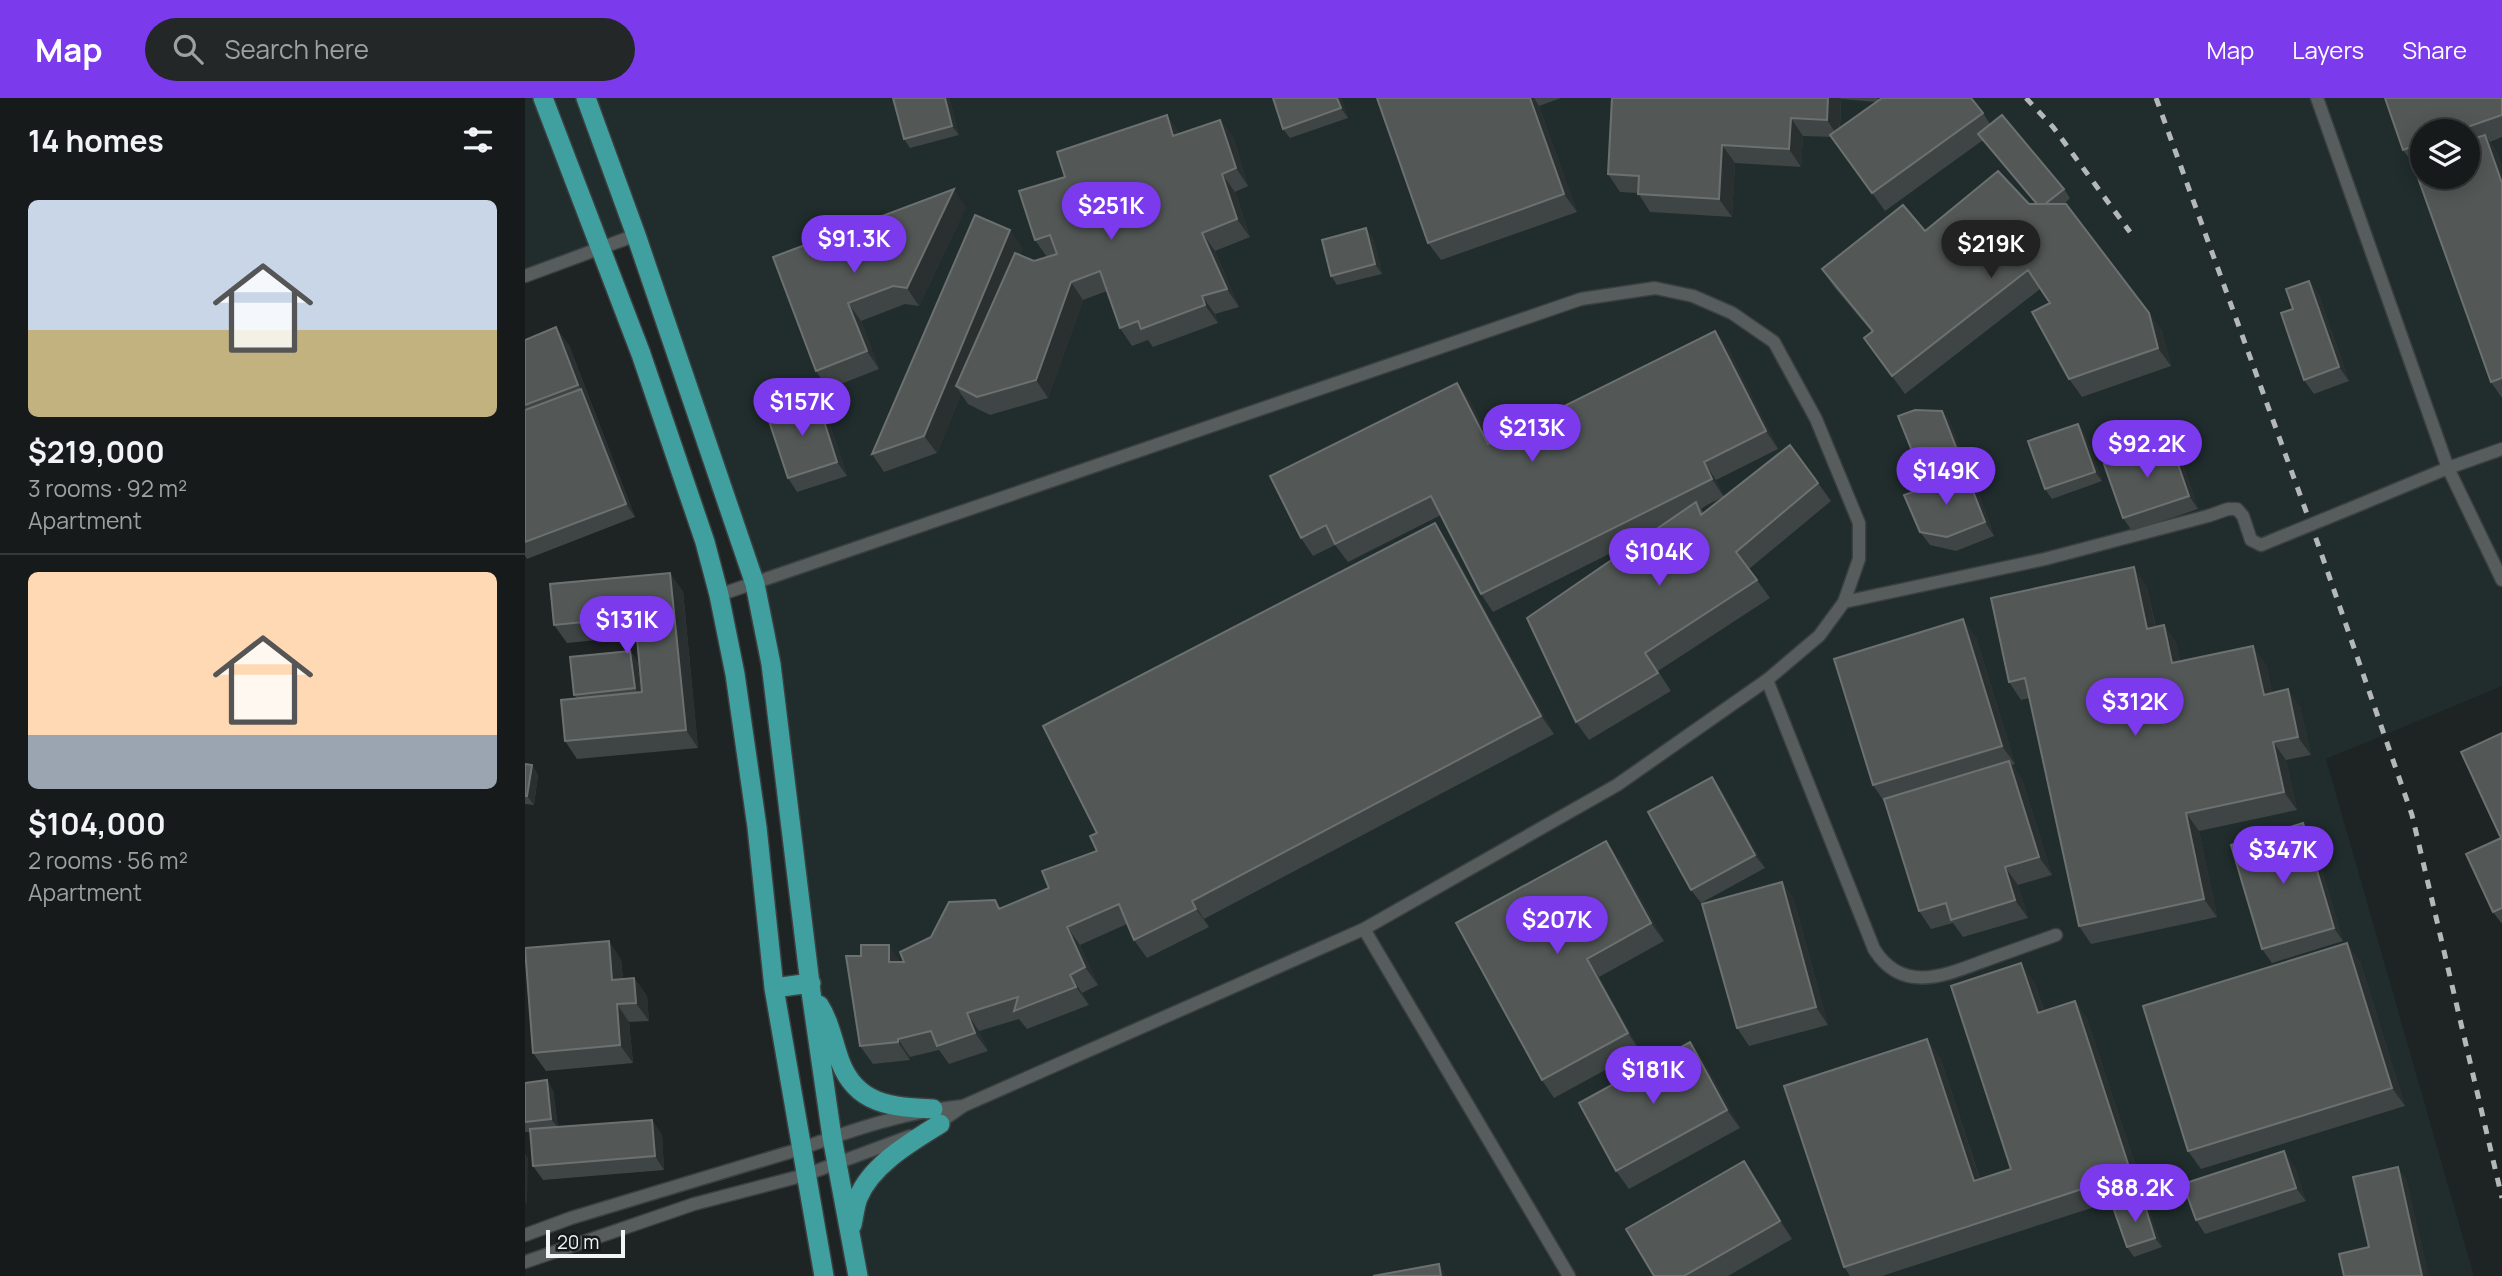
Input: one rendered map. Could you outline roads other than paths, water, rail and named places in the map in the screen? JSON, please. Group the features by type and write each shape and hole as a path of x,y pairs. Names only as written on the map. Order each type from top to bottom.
{"main road":[{"path":"543,98 649,379 705,542 719,595 735,674 757,827 775,988 800,1149 824,1276"},
{"path":"586,98 636,235 755,584 771,664 832,1137 858,1276"},
{"path":"775,988 811,988"},
{"path":"811,988 827,1017 841,1063 852,1084 884,1105 936,1117"},
{"path":"851,1233 859,1196 883,1163 936,1117"}],"lane":[{"path":"2317,98 2448,468 2502,580"},
{"path":"525,276 636,235"},
{"path":"525,1262 694,1205 837,1164 936,1117 1364,929 1617,785 1767,680 1819,636 1844,602 1859,559 1859,523 1816,419 1774,342 1732,313 1693,296 1655,289 1581,299 719,595"},
{"path":"1844,602 2045,559 2228,509 2237,509 2243,516 2251,540 2261,545 2448,468 2502,449"},
{"path":"1767,680 1874,949 1883,964 1895,972 1914,978 1941,977 2056,935"},
{"path":"1364,929 1569,1276"},
{"path":"525,1235 571,1218 832,1137 936,1117"}],"railway":[{"path":"2026,98 2053,127 2130,232"},
{"path":"2156,98 2319,547 2412,815 2502,1198"}]}
